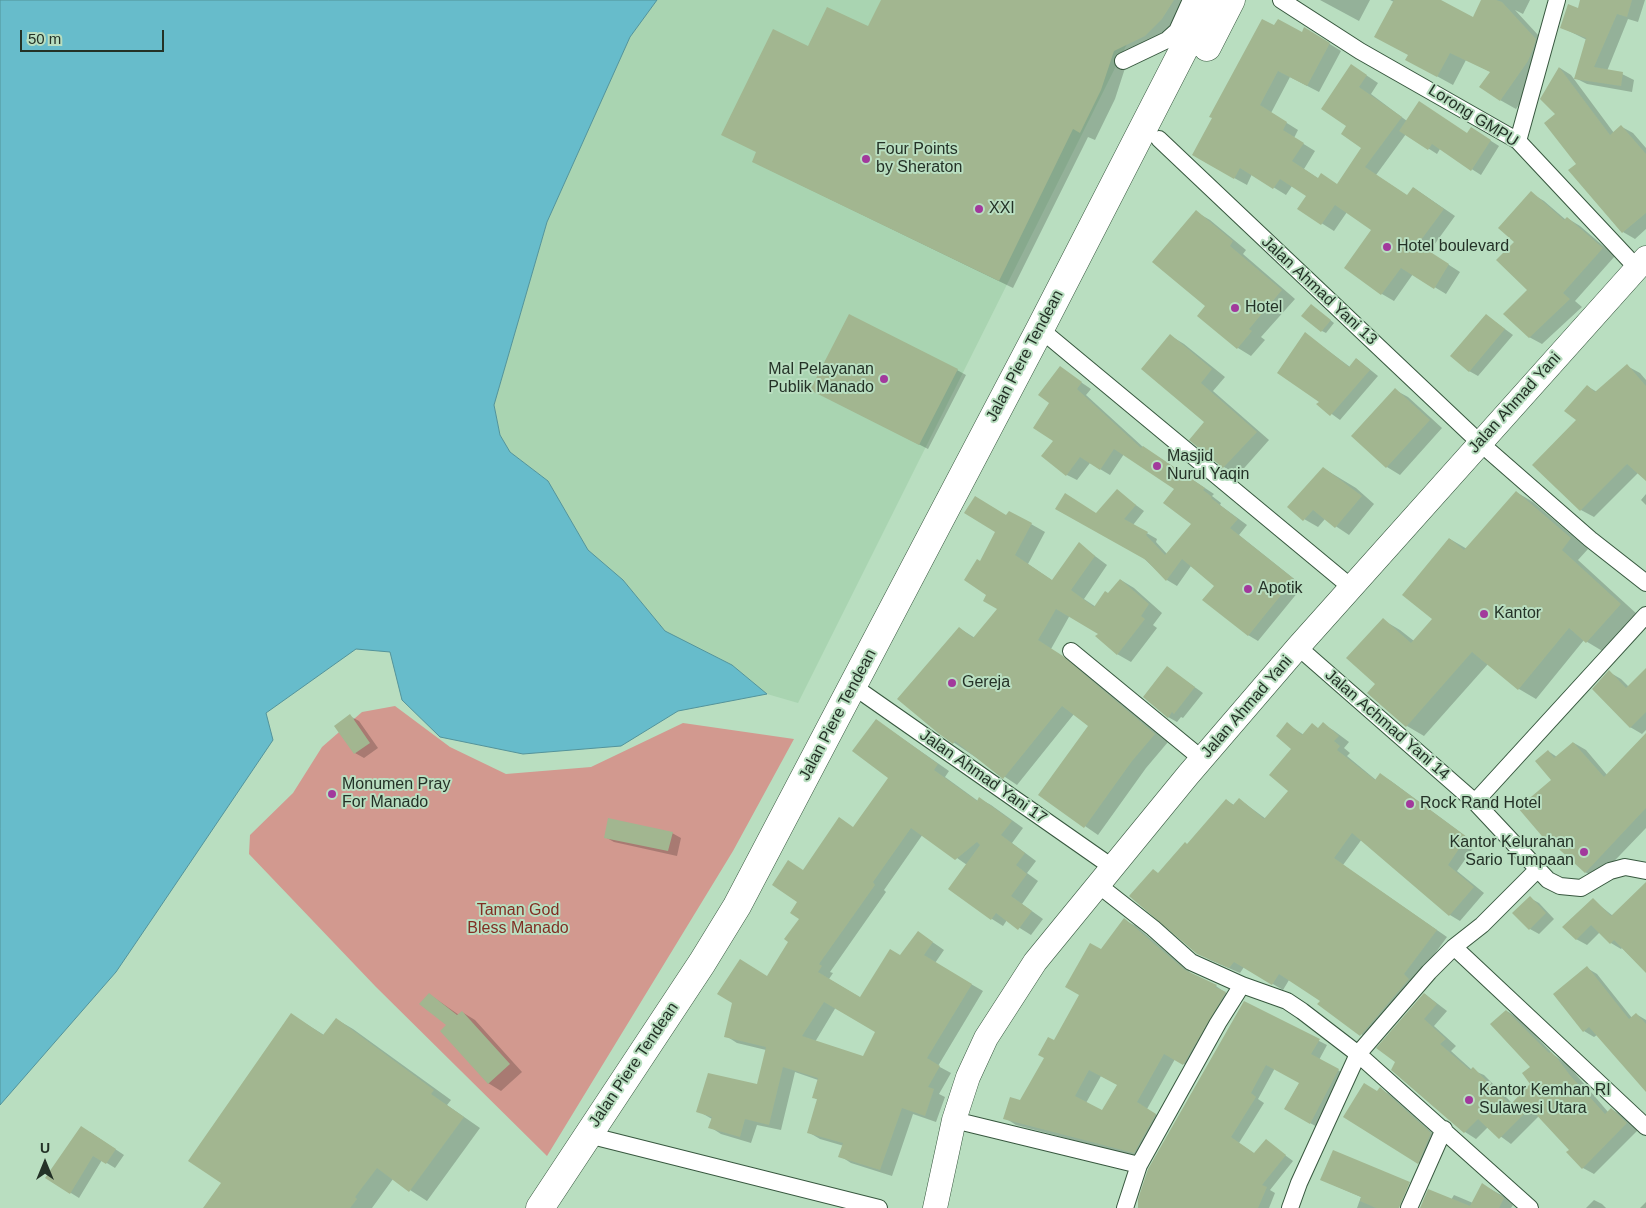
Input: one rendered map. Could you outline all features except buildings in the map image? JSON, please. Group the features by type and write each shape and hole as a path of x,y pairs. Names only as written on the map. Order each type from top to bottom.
{"highway":[{"name":"Jalan Piere Tendean","path":"540,1208 702,963 737,906 1040,329 1209,0"},
{"name":"Jalan Piere Tendean","path":"1104,204 1141,156 1159,139 1232,0"}],"main road":[{"name":"Jalan Ahmad Yani","path":"935,1208 954,1120 968,1077 986,1038 1036,962 1202,759 1298,647 1641,263"}],"street":[{"path":"1123,61 1167,40 1177,31 1192,0"},
{"name":"Lorong GMPU","path":"1281,0 1360,51 1518,142 1641,263"},
{"path":"1518,142 1557,0"},
{"path":"1167,40 1172,49 1175,68"},
{"name":"Jalan Ahmad Yani 13","path":"1159,139 1480,442 1590,539 1646,584"},
{"path":"1040,329 1352,588"},
{"path":"1475,802 1646,615"},
{"name":"Jalan Achmad Yani 14","path":"1298,647 1475,802 1548,880 1571,889 1581,888 1610,871 1625,867 1646,871"},
{"path":"1071,651 1202,759"},
{"name":"Jalan Ahmad Yani 17","path":"853,686 1105,876 1154,928 1191,962 1242,985 1287,1001 1358,1054 1444,1129 1516,1202 1530,1208"},
{"path":"1290,1208 1299,1183 1358,1054 1408,995 1454,947 1482,925 1537,870"},
{"path":"1454,947 1646,1127"},
{"path":"1125,1208 1139,1165 1242,985"},
{"path":"954,1120 1139,1165"},
{"path":"1409,1208 1444,1129"},
{"path":"588,1135 879,1208"}],"shaded area":[{"path":"657,0 1149,0 798,703 767,694 732,665 665,631 623,580 588,550 548,481 510,452 500,435 494,405 547,222 630,37"}],"green space":[{"name":"Taman God Bless Manado","path":"395,706 450,747 506,774 591,767 683,723 794,739 733,851 547,1156 376,987 249,854 250,835 293,793 322,747 362,712"}],"water":[{"path":"0,0 657,0 630,37 547,222 494,405 500,435 510,452 548,481 588,550 623,580 665,631 732,665 767,694 678,711 621,746 523,754 440,737 402,700 390,652 356,649 266,713 273,740 152,919 116,972 0,1105"}],"place":[{"name":"Four Points by Sheraton","path":"866,159"},
{"name":"XXI","path":"979,209"},
{"name":"Hotel boulevard","path":"1387,247"},
{"name":"Hotel","path":"1235,308"},
{"name":"Mal Pelayanan Publik Manado","path":"884,379"},
{"name":"Masjid Nurul Yaqin","path":"1157,466"},
{"name":"Apotik","path":"1248,589"},
{"name":"Kantor","path":"1484,614"},
{"name":"Gereja","path":"952,683"},
{"name":"Monumen Pray For Manado","path":"332,794"},
{"name":"Rock Rand Hotel","path":"1410,804"},
{"name":"Kantor Kelurahan Sario Tumpaan","path":"1584,852"},
{"name":"Kantor Kemhan RI Sulawesi Utara","path":"1469,1100"}]}
